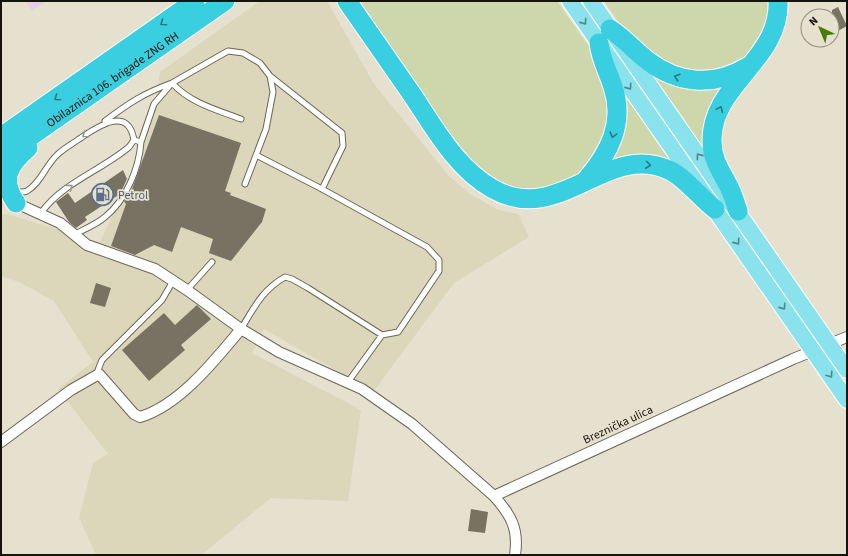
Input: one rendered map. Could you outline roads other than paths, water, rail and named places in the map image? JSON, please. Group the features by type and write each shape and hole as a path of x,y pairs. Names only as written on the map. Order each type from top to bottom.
{"highway":[{"name":"Obilaznica 106. brigade ZNG RH","path":"1,137 196,1"},
{"name":"Obilaznica 106. brigade ZNG RH","path":"1,157 225,1"},
{"path":"347,1 435,129 462,164 483,183 509,196 537,199 563,193 615,168 644,164 659,166 680,176 700,198 715,209"},
{"path":"738,211 728,183 716,165 712,140 717,115 723,102 768,44 774,31 778,1"},
{"path":"584,182 606,154 615,128 617,115 614,89 603,63 605,36 624,38 648,61 665,72 694,81 721,79 735,74 753,63"},
{"path":"8,197 5,178 14,160 44,135 62,114"}],"main road":[{"path":"570,1 605,36 738,211 847,370"},
{"path":"591,1 605,36 715,209 847,400"}],"street":[{"path":"8,197 64,225 87,245 155,269 241,329 279,352 348,382 382,402 412,424 494,496 507,510 514,527 517,542 515,555"},
{"path":"1,442 71,390 99,374 103,376 134,414 140,417 149,414 182,393 219,355 241,329"},
{"name":"Breznička ulica","path":"494,496 813,350 847,337"}],"lane":[{"path":"8,197 12,191 27,191 34,185 57,155 136,99 148,92 172,84 228,51 243,53 260,63 270,76 338,128 342,133 343,146 322,189"},
{"path":"245,184 266,129 273,92 270,76"},
{"path":"172,84 180,92 195,101 241,119"},
{"path":"75,234 105,217 119,202 129,187 141,142 154,104 172,84"},
{"path":"99,125 110,121 119,120 127,125 133,133 134,140"},
{"path":"134,140 141,142"},
{"path":"41,214 51,202 72,186 119,155 134,140"},
{"path":"241,329 264,292 272,284 285,277 292,279 308,288 382,335 398,332 439,271 438,260 427,247 322,189 256,155"},
{"path":"187,290 212,262"},
{"path":"99,374 98,370 102,360 162,300 173,281"},
{"path":"348,382 382,335"}],"place":[{"name":"Petrol","path":"102,195"}]}
